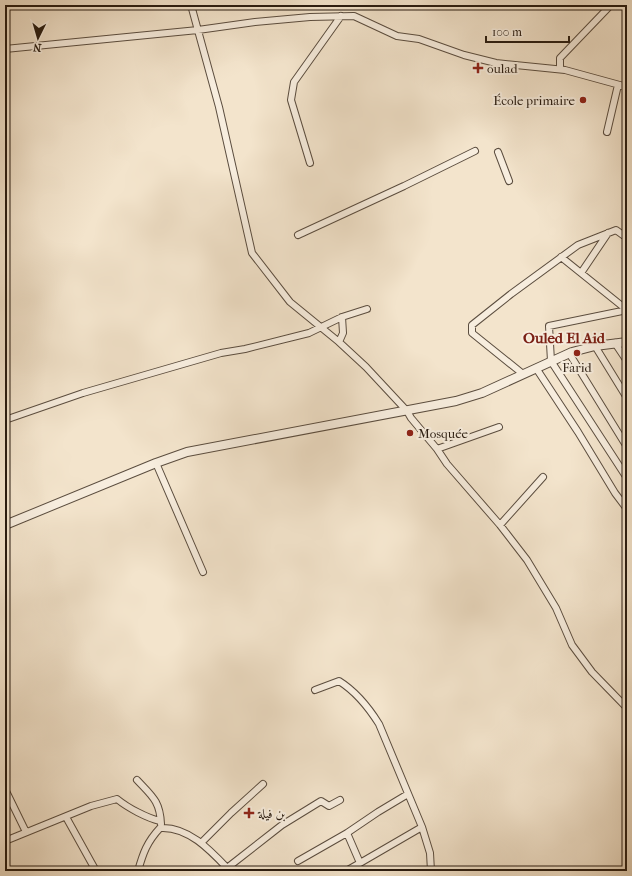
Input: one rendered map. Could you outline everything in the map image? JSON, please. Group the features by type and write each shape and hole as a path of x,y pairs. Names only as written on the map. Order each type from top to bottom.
{"street":[{"path":"191,5 221,114 252,253 290,302 339,342 366,367 408,411 411,418 437,449 447,464 500,525 527,560 556,608 572,645 592,672 627,708"},
{"path":"560,69 560,58 608,8 609,5"},
{"path":"310,163 291,100 294,82 340,16"},
{"path":"5,49 198,30 310,17 354,16 397,36 419,39 464,55 496,63 560,69 627,87"},
{"path":"608,132 618,85"},
{"path":"298,235 475,151"},
{"path":"498,152 509,181"},
{"path":"523,374 472,333 472,325 511,294 578,245 616,230 627,238"},
{"path":"581,273 608,233"},
{"path":"561,257 627,310"},
{"path":"5,420 83,393 221,353 245,350 309,333 342,317 367,309"},
{"path":"627,310 549,326 551,361 627,478"},
{"path":"339,342 343,333 342,317"},
{"path":"5,525 176,456 197,450 456,401 475,395 569,353 595,346 627,342"},
{"path":"615,343 627,362"},
{"path":"595,346 627,398"},
{"path":"569,353 627,448"},
{"path":"536,368 578,432 615,493 627,509"},
{"path":"437,449 498,427"},
{"path":"156,463 203,572"},
{"path":"500,525 543,477"},
{"path":"315,690 339,681 345,684 370,710 379,724 422,827 430,853 431,871"},
{"path":"136,780 153,797 159,809 160,828"},
{"path":"201,843 263,784"},
{"path":"5,789 26,832"},
{"path":"298,861 347,833 408,794"},
{"path":"5,841 91,806 117,798 124,804 150,819 160,821"},
{"path":"138,871 143,851 153,835 160,828 166,827 179,831 201,843 229,870 282,826 321,801 329,806 340,800"},
{"path":"66,817 96,871"},
{"path":"346,871 355,869 360,864 422,827"},
{"path":"347,833 360,864"}],"place":[{"name":"oulad","path":"478,68"},
{"name":"École primaire","path":"583,100"},
{"name":"Farid","path":"577,353"},
{"name":"Mosquée","path":"410,433"},
{"name":"بن فيلة","path":"249,813"}],"district":[{"name":"Ouled El Aid","path":"564,338"}]}
